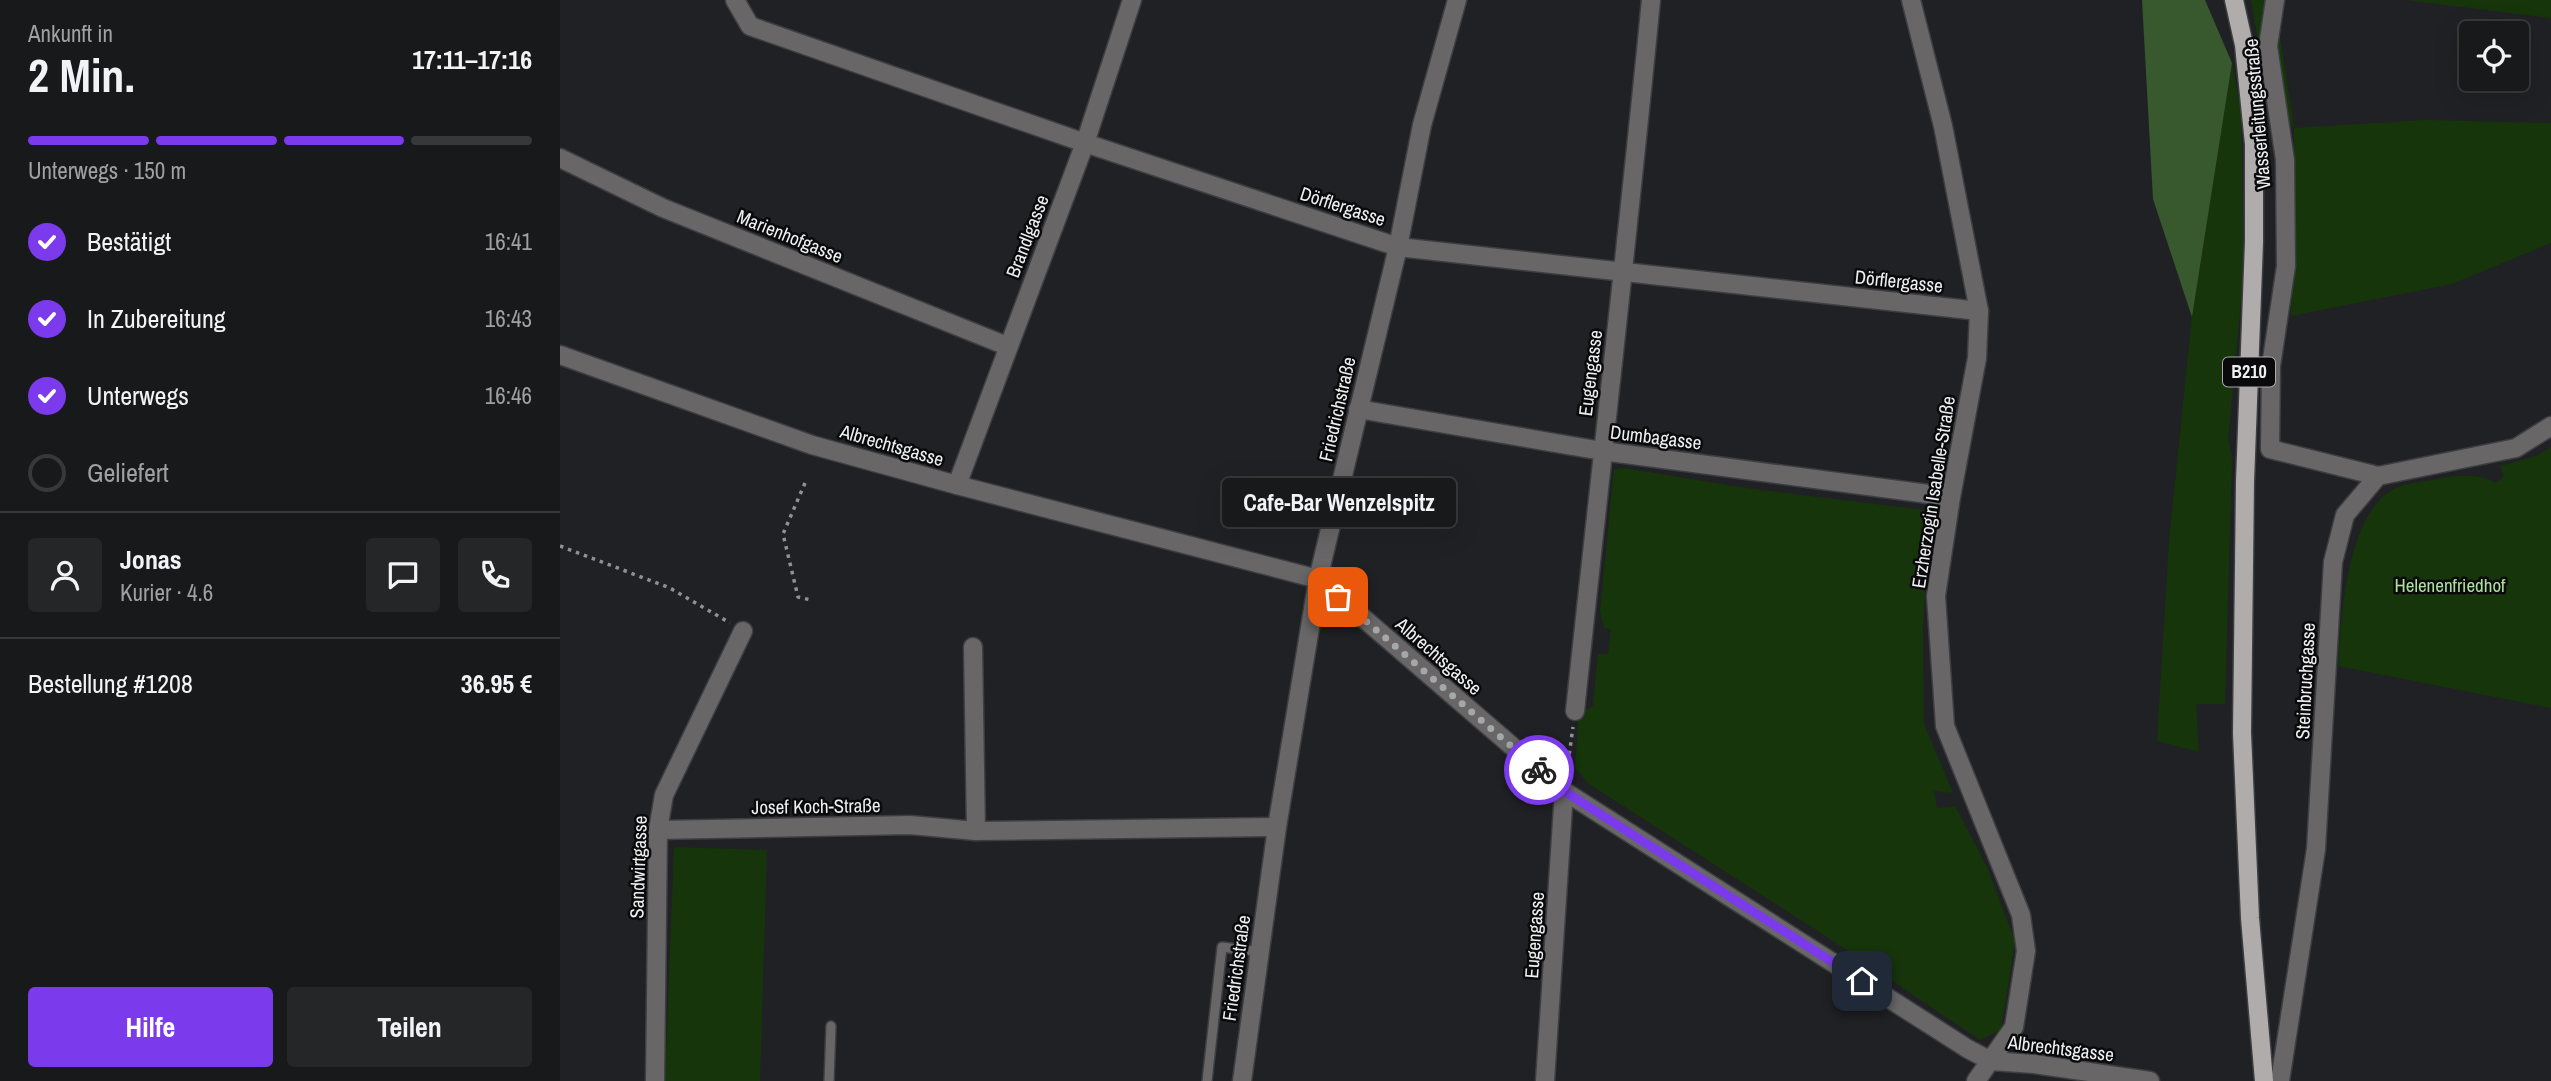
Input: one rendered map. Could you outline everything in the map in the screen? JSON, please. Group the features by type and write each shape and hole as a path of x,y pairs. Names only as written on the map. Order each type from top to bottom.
{"main road":[{"name":"B210","path":"2234,0 2244,45 2251,98 2255,190 2245,482 2242,733 2249,905 2264,1081"}],"street":[{"name":"Dörflergasse","path":"735,0 750,26 1085,143 1398,247 1979,312"},
{"name":"Brandlgasse","path":"957,485 1085,143 1132,0"},
{"name":"Friedrichstraße","path":"1242,1081 1277,827 1318,579 1398,247 1422,125 1457,0"},
{"name":"Eugengasse","path":"1575,711 1651,0"},
{"name":"Erzherzogin Isabelle-Straße","path":"1911,0 1943,126 1979,312 1977,358 1936,596 1945,726 2021,915 2026,951 2014,1027 1976,1081"},
{"name":"Wasserleitungsstraße","path":"2275,0 2268,46 2285,160 2286,265 2271,366 2270,449 2378,476"},
{"name":"Marienhofgasse","path":"560,158 663,208 1007,346"},
{"name":"Albrechtsgasse","path":"560,355 812,445 1318,579 1564,791 1968,1049 1991,1061 2034,1064 2150,1081"},
{"name":"Dumbagasse","path":"1358,409 1602,451 1951,497"},
{"path":"2378,476 2516,448 2551,426"},
{"name":"Steinbruchgasse","path":"2280,1081 2316,849 2333,562 2345,515 2378,476"},
{"name":"Sandwirtgasse","path":"655,1081 658,830 664,795 743,631"},
{"path":"973,647 976,831"},
{"name":"Eugengasse","path":"1545,1081 1564,791"},
{"name":"Josef Koch-Straße","path":"658,830 910,825 976,831 1277,827"}],"lane":[{"path":"1207,1081 1222,947 1260,952"},
{"path":"829,1081 831,1026"}],"path":[{"path":"805,483 783,534 798,597 811,600"},
{"path":"560,547 670,588 743,631"},
{"path":"1570,752 1575,711"}],"green space":[{"path":"2142,0 2205,0 2232,63 2192,317 2153,199"},
{"path":"2251,0 2285,0 2279,30 2294,128 2268,101"},
{"path":"2406,0 2551,0 2551,18"},
{"path":"2232,63 2241,112 2244,270 2228,439 2232,457 2225,704 2196,704 2199,752 2157,741 2169,541 2192,317"},
{"path":"2426,120 2551,123 2551,243 2452,284 2291,316 2294,128"},
{"name":"Helenenfriedhof","path":"2551,447 2551,708 2338,666 2349,568 2366,519 2379,500 2401,486 2444,478 2476,476 2495,483 2504,477 2500,466 2536,456"},
{"path":"1624,468 1753,489 1924,510 1929,518 1923,628 1924,724 1953,793 1934,791 1937,808 1955,806 1987,867 2015,941 2001,1030 1980,1040 1827,937 1589,784 1575,768 1579,714 1593,706 1598,654 1608,654 1611,630 1604,628 1600,611 1614,470"},
{"path":"674,847 767,850 760,1081 665,1081"}],"way so far":[{"path":"1338,597 1539,770"}],"place":[{"name":"Cafe-Bar Wenzelspitz","path":"1338,597"}],"route":[{"path":"1539,770 1564,791 1862,981"}]}
